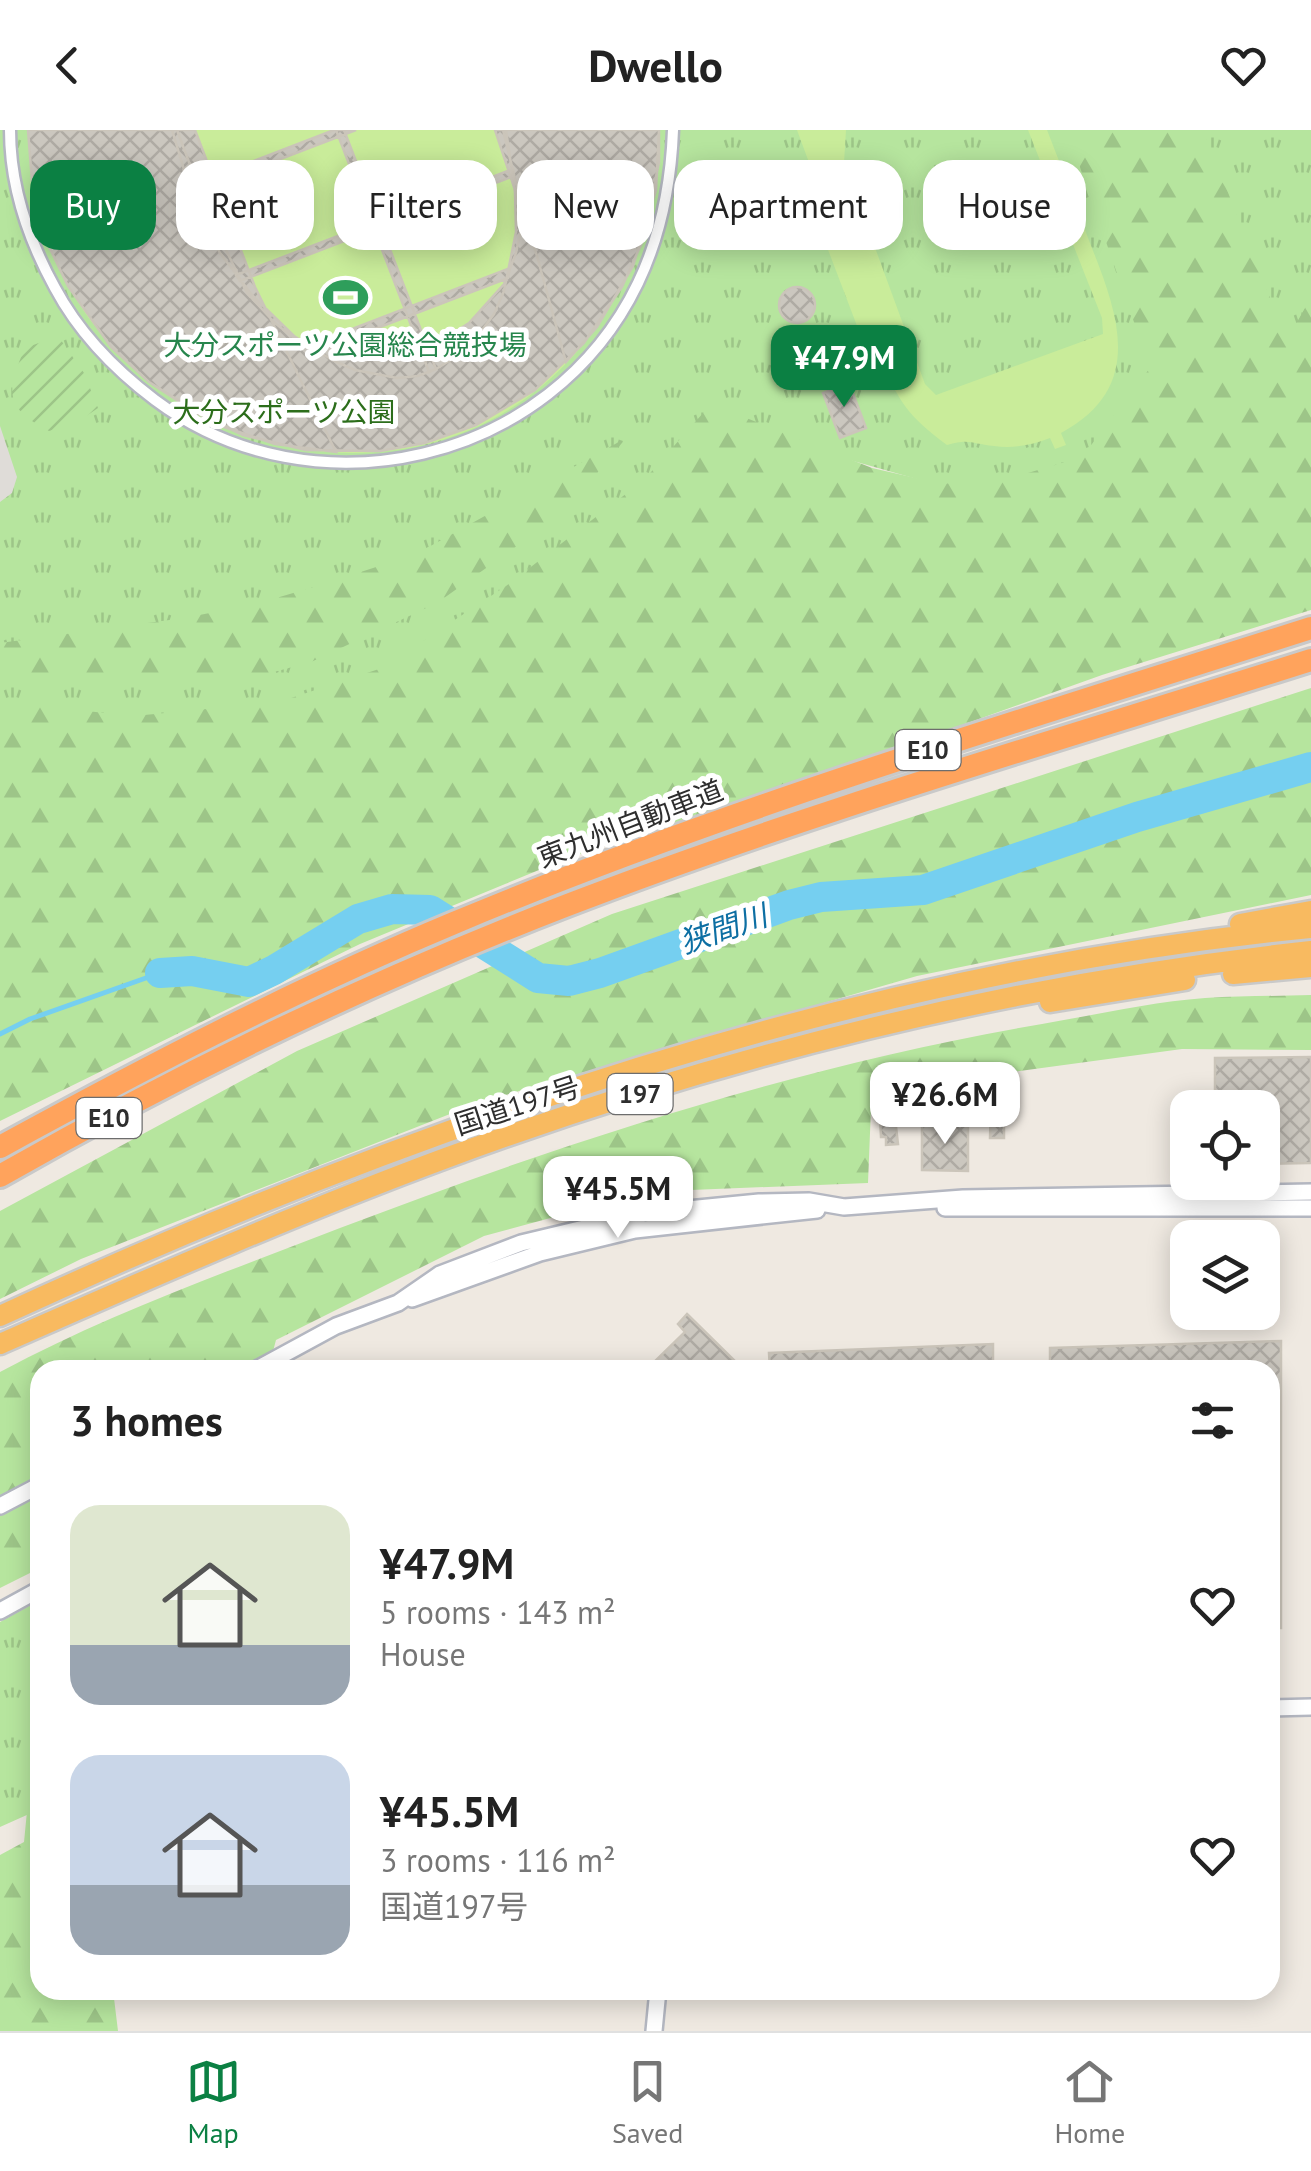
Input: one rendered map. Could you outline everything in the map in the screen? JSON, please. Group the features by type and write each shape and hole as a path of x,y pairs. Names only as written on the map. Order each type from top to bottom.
{"highway":[{"name":"東九州自動車道","path":"0,1147 204,1040 404,945 549,886 860,771 1311,628"},
{"name":"東九州自動車道","path":"0,1176 372,987 564,906 928,781 1311,660"},
{"path":"1150,947 1264,918 1311,912"},
{"name":"国道197号","path":"0,1316 289,1191 628,1072 780,1026 934,988 1150,947 1311,928"},
{"name":"国道197号","path":"0,1344 277,1224 447,1158 686,1080 927,1013 1144,972 1311,951"},
{"path":"927,1013 1012,1007 1173,982 1311,967"}],"street":[{"path":"10,130 15,188 38,255 73,318 116,367 170,410 226,441 291,459 331,464 413,458 461,442 536,403 588,357 638,284 658,230 669,182 672,130"},
{"path":"280,1360 352,1330 398,1304 540,1253 634,1230 963,1198 1311,1192"},
{"path":"844,1207 1311,1208"},
{"path":"0,1506 30,1490"},
{"path":"0,1611 30,1594"},
{"path":"1280,1708 1311,1707"},
{"path":"654,2031 657,2000"}],"green space":[{"name":"大分スポーツ公園","path":"0,130 1311,130 1311,373 1113,450 970,494 722,424 440,656 261,715 37,718 0,708"},
{"name":"大分スポーツ公園総合競技場","path":"28,130 659,130 654,195 654,160 517,160 517,250 638,250 616,297 544,384 456,435 359,453 262,440 173,398 99,331 53,250 156,250 156,160 33,160"},
{"path":"797,130 846,130 844,160 808,160"},
{"path":"1028,130 1047,130 1058,160 1040,160"},
{"path":"1067,130 1203,130 1287,340 1311,297 1311,610 1102,675 845,767 568,858 360,944 0,1121 0,702 134,716 279,702 382,668 506,586 644,480 711,404 872,468 942,484 1014,477 1082,457 1150,368 1086,184 1086,160 1077,160"},
{"path":"1086,234 1108,292 1118,345 1116,369 1106,393 1089,414 1061,433 1066,445 1055,449 1050,438 1015,447 966,442 947,445 906,408 880,359 867,364 858,341 862,339 828,250 876,250 925,384 936,395 1103,334 1102,318 1075,250 1086,250"},
{"path":"58,336 84,373 98,408 76,423 49,431 17,406 12,387 25,348"},
{"path":"626,438 581,493 538,531 437,603 311,662 259,676 204,683 0,672 0,643 256,604 416,554"},
{"path":"1311,688 1311,895 917,976 478,1103 81,1259 0,1299 0,1211 297,1051 612,914"},
{"path":"1311,995 1311,1050 1182,1049 1012,1072 871,1108 868,1183 691,1190 591,1207 484,1236 276,1340 271,1360 30,1360 30,1573 0,1588 0,1372 83,1331 426,1196 686,1109 952,1041 1205,998"},
{"path":"30,1606 30,1814 0,1827 0,1622"},
{"path":"30,1781 30,2000 114,2000 118,2031 0,2031 0,1855 24,1842"}],"shaded area":[{"path":"0,426 17,477 12,493 0,502"}],"building":[{"path":"28,130 177,130 188,160 176,160 176,250 226,250 247,293 295,339 314,346 373,354 400,353 445,338 469,323 504,284 517,248 639,250 622,287 584,343 535,390 476,425 425,443 380,451 306,450 243,435 198,414 149,382 111,347 68,286 51,250 156,250 156,160 30,160"},
{"path":"28,130 172,130 181,160 176,160 176,250 218,250 252,295 294,336 355,370 397,378 436,369 467,350 494,314 504,291 516,232 506,130 659,130 654,186 654,160 517,160 517,250 639,250 622,287 584,343 535,390 476,425 425,443 380,451 306,450 243,435 198,414 149,382 111,347 68,286 51,250 156,250 156,160 30,160"},
{"path":"28,130 195,130 206,160 176,160 176,250 241,250 336,452 275,444 218,425 149,382 111,347 68,286 51,250 156,250 156,160 30,160"},
{"path":"334,130 356,130 278,160 256,160"},
{"path":"336,130 344,130 356,160 348,160"},
{"path":"495,130 659,130 654,197 654,160 517,160 517,196"},
{"path":"503,130 659,130 654,186 654,160 517,160 517,187"},
{"path":"513,169 514,176 497,183 497,175"},
{"path":"334,237 334,245 240,281 236,275 301,250 314,250 314,245"},
{"path":"382,250 390,250 436,369 429,372"},
{"path":"535,250 638,250 633,266 597,327 566,362"},
{"path":"510,268 508,278 317,351 308,346"},
{"path":"797,287 810,292 815,305 810,318 797,323 784,318 779,305 784,292"},
{"path":"849,383 866,428 840,438 823,393"},
{"path":"1311,1057 1311,1163 1280,1164 1280,1090 1215,1090 1215,1058"},
{"path":"991,1103 1004,1103 1004,1138 990,1138"},
{"path":"880,1118 895,1118 898,1144 886,1145 886,1137 881,1137"},
{"path":"922,1124 968,1124 968,1171 922,1170"},
{"path":"687,1314 734,1360 656,1360 685,1332 678,1324"},
{"path":"1281,1341 1281,1628 1280,1360 1050,1360 1050,1348"},
{"path":"993,1344 993,1360 769,1360 769,1353"}],"waterway":[{"name":"狭間川","path":"160,973 192,971 249,982 358,919 392,909 430,910 538,978 569,981 789,905 821,897 923,890 1137,817 1311,767"},
{"path":"0,1034 30,1019 160,973"}],"place":[{"name":"大分スポーツ公園総合競技場","path":"345,298"}]}
